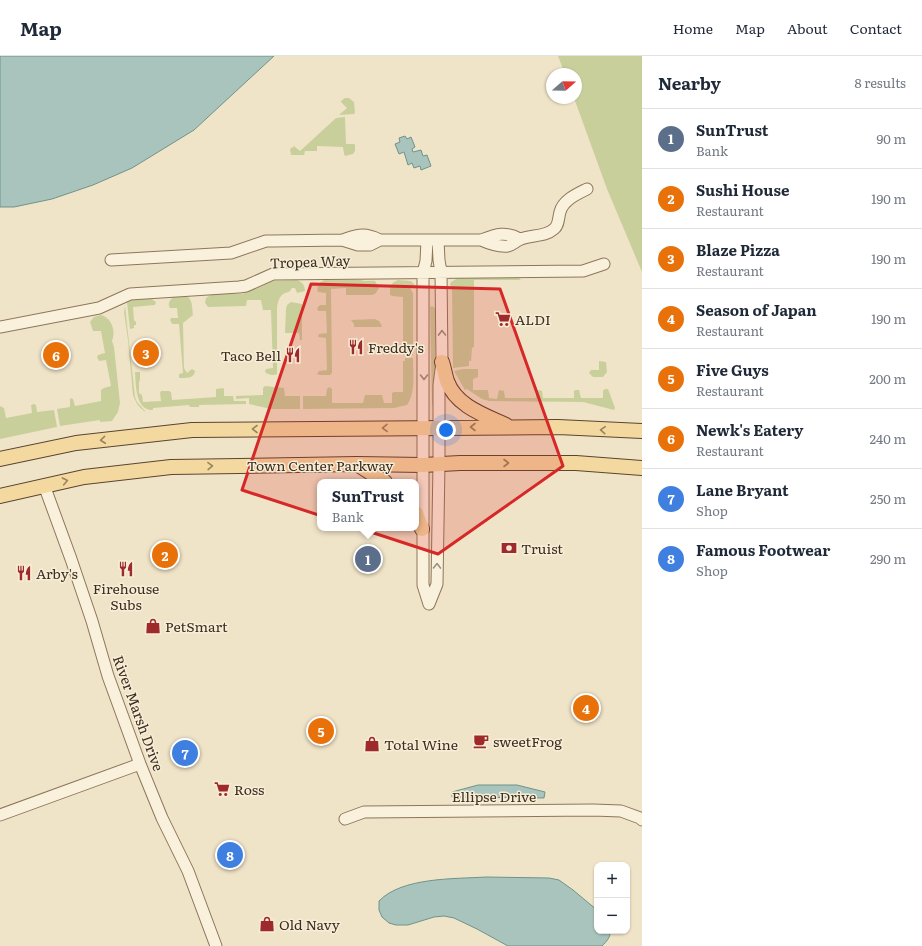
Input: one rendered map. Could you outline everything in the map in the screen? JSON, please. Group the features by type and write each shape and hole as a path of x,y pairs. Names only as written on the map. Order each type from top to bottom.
{"main road":[{"path":"442,362 447,382 459,399 483,414 512,427"},
{"path":"0,459 76,443 192,430 558,427 642,431"},
{"name":"Town Center Parkway","path":"0,496 84,477 171,467 576,463 642,468"},
{"path":"357,464 380,479"},
{"path":"419,520 422,528"}],"street":[{"path":"111,260 231,253 273,240 342,240 358,235 370,235 380,240 481,240 495,235 511,234 520,239 533,237 554,229 558,225 560,212 565,203 577,193 587,189"},
{"path":"432,240 439,260 441,272 442,362 439,385 438,428 439,464 437,584 429,604 423,585 423,273 432,240"},
{"name":"Tropea Way","path":"0,327 99,308 130,294 239,287 246,286 273,274 583,271 604,264"},
{"name":"River Marsh Drive","path":"44,485 71,559 108,676 140,764 162,818 188,871 216,946"},
{"path":"0,815 140,764"},
{"name":"Ellipse Drive","path":"345,820 364,812 593,810 621,811 642,820"}],"highlighted area":[{"path":"311,284 500,289 563,466 438,554 242,490"}],"green space":[{"path":"558,56 642,56 642,272 607,189 576,104 582,104 582,68 563,68"},
{"path":"345,98 349,98 354,102 354,114 339,115 347,108 341,102"},
{"path":"345,117 346,144 355,145 355,151 353,154 345,156 343,147 317,146 317,151 305,151 304,155 291,155 290,149 294,146 300,151 336,118"},
{"path":"458,278 519,278 521,280 474,280 474,347 472,348 471,361 469,361 469,366 453,368 452,290 450,284"},
{"path":"297,280 303,284 305,291 297,293 295,288 292,288 289,292 280,297 278,302 277,374 269,374 265,372 266,369 273,368 271,310 263,310 261,300 247,300 246,306 208,307 205,303 206,298 212,294 242,294 274,281"},
{"path":"324,280 375,281 379,288 375,294 372,295 346,295 346,288 331,289 332,373 330,375 317,374 319,371 327,370 326,338 318,337 319,334 327,333 326,311 318,311 317,308 320,305 326,305 326,293 318,292 317,290 318,285"},
{"path":"398,280 411,281 415,285 410,288 413,293 413,355 403,355 403,297 390,295 393,282"},
{"path":"185,295 188,296 191,301 193,315 183,323 184,368 187,373 192,369 195,371 191,377 179,378 179,374 183,373 179,324 172,324 170,320 171,318 178,318 177,308 170,308 169,303 175,296 180,297"},
{"path":"150,298 156,302 155,305 133,307 136,325 134,325 134,328 130,329 127,302 135,299"},
{"path":"291,302 302,304 302,340 300,340 299,333 285,333 286,309 287,305"},
{"path":"125,306 135,397 137,402 146,412 138,405 133,395 124,312"},
{"path":"432,306 435,308 435,397 432,407 430,307"},
{"path":"101,315 108,319 112,325 114,333 112,341 114,347 120,403 118,412 112,421 100,422 100,420 60,426 57,409 70,407 70,398 73,399 75,406 101,401 101,390 111,386 106,360 99,361 97,357 98,355 105,353 101,331 93,331 90,322 94,317"},
{"path":"375,319 379,321 382,326 381,327 354,327 351,320"},
{"path":"405,358 413,358 413,388 407,405 394,408 303,409 303,396 326,396 327,389 329,387 332,389 332,403 363,403 365,395 382,395 384,403 392,403 392,393 403,392 403,361 405,361"},
{"path":"599,361 606,362 607,372 603,377 593,377 589,373 591,370 599,370"},
{"path":"463,369 478,369 478,377 473,379 473,390 488,390 489,398 497,399 499,390 504,391 505,398 536,398 536,391 538,390 542,391 543,398 574,398 574,391 579,390 581,398 603,398 603,391 608,389 615,408 614,410 583,402 489,401 482,399 467,389 465,390 454,371"},
{"path":"135,372 140,372 139,393 142,395 143,402 161,401 161,391 171,392 172,400 216,397 216,389 223,388 224,396 233,396 234,401 246,401 246,404 199,405 199,407 190,407 189,405 153,408 153,410 147,409 140,402 136,390"},
{"path":"265,386 284,388 285,396 300,396 300,409 271,409 249,404 249,398 236,399 236,396 263,395 263,388"},
{"path":"31,405 36,405 37,412 54,410 57,427 0,439 0,406 4,408 6,418 32,413"}],"water":[{"path":"0,56 274,56 194,130 132,168 93,185 52,199 14,207 0,207"},
{"path":"405,136 407,139 411,137 415,147 412,149 413,152 421,150 423,156 427,155 431,166 421,170 420,166 414,168 412,163 408,165 404,152 399,154 395,144 400,142 399,138"},
{"path":"478,785 517,785 545,792 544,798 452,797 452,792"},
{"path":"486,877 549,878 559,880 594,908 594,934 610,934 609,937 602,946 508,946 454,918 444,916 434,917 408,925 396,925 389,923 382,917 379,910 379,901 389,893 401,887 415,883 445,879"}],"place":[{"name":"ALDI","path":"503,319"},
{"name":"Freddy's","path":"356,347"},
{"name":"Blaze Pizza","path":"146,353"},
{"name":"Newk's Eatery","path":"56,355"},
{"name":"Taco Bell","path":"293,355"},
{"name":"Truist","path":"509,548"},
{"name":"Sushi House","path":"165,555"},
{"name":"SunTrust","path":"368,559"},
{"name":"Firehouse Subs","path":"126,569"},
{"name":"Arby's","path":"24,573"},
{"name":"PetSmart","path":"153,626"},
{"name":"Season of Japan","path":"586,708"},
{"name":"Five Guys","path":"321,731"},
{"name":"sweetFrog","path":"481,741"},
{"name":"Total Wine","path":"372,744"},
{"name":"Lane Bryant","path":"185,753"},
{"name":"Ross","path":"222,789"},
{"name":"Famous Footwear","path":"230,855"},
{"name":"Old Navy","path":"267,924"}]}
